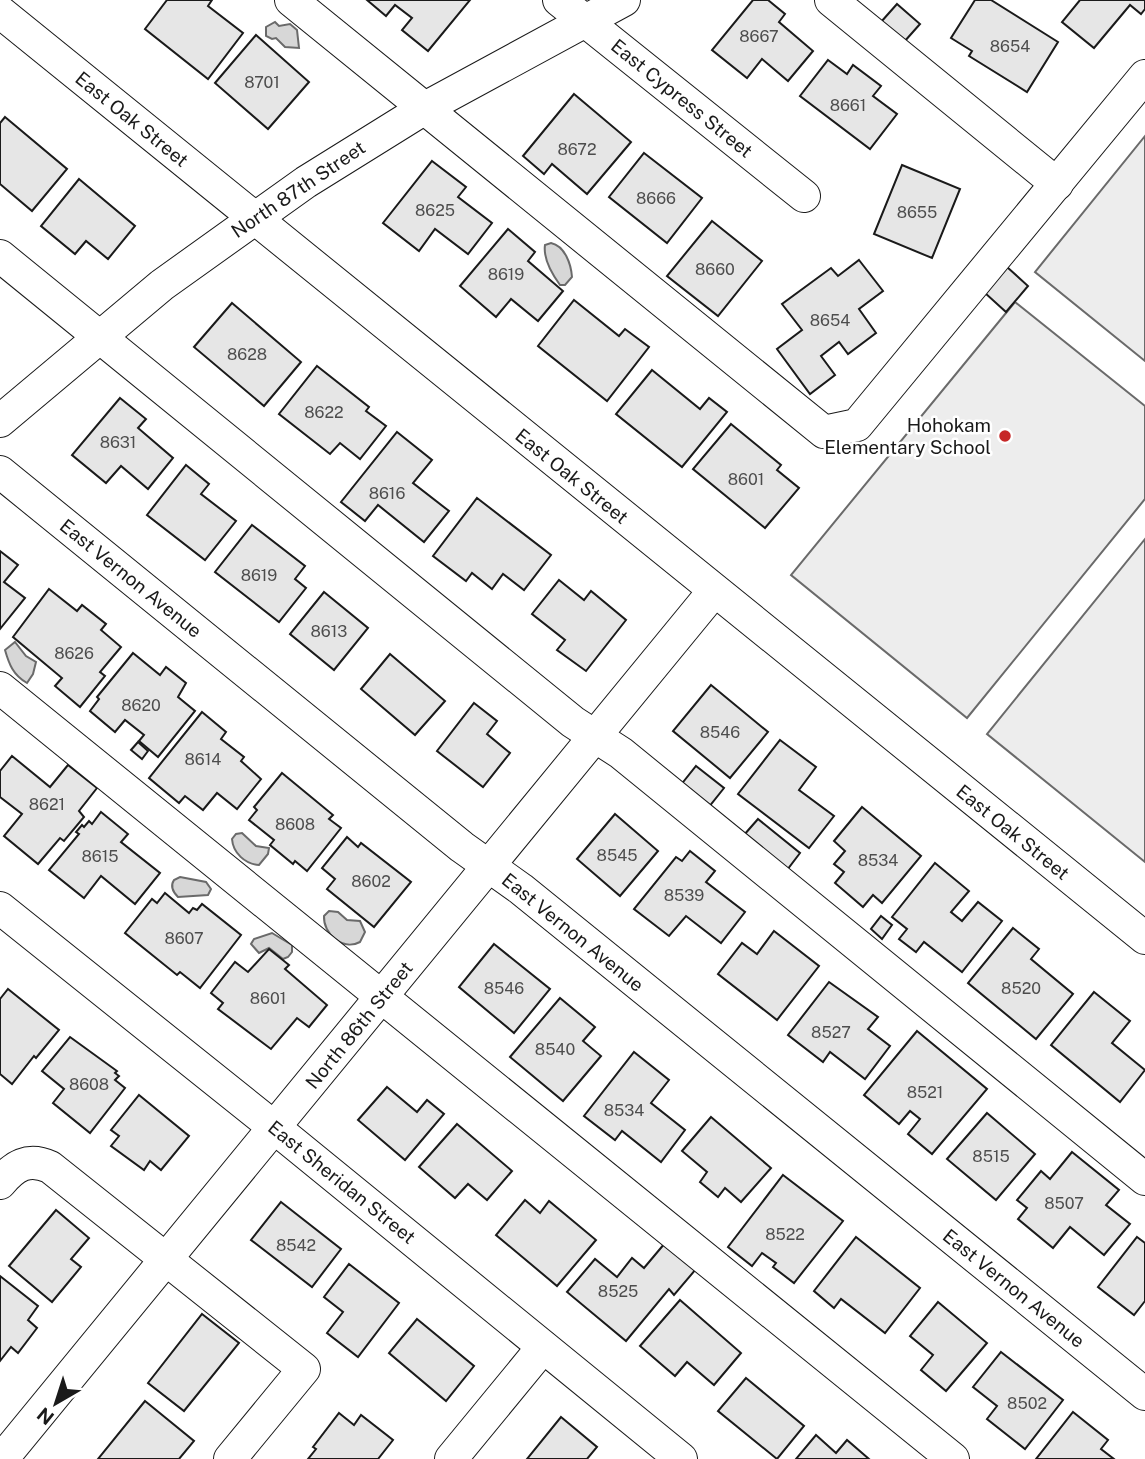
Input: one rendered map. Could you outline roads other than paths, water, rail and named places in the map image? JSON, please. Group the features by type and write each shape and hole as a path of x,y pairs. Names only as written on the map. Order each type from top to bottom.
{"street":[{"path":"291,0 824,432 857,425 1145,76"},
{"name":"East Cypress Street","path":"559,0 804,196"},
{"name":"North 87th Street","path":"0,421 162,285 306,182 425,108 624,0"},
{"path":"831,0 1057,184"},
{"name":"East Oak Street","path":"0,12 1145,938"},
{"path":"0,256 573,722 621,753 1145,1179"},
{"name":"East Vernon Avenue","path":"0,472 461,847 522,889 1145,1394"},
{"name":"North 86th Street","path":"2,1459 714,590"},
{"path":"0,688 953,1459"},
{"name":"East Sheridan Street","path":"1,910 275,1128 681,1459"},
{"path":"0,1183 19,1164 41,1163 51,1167 304,1369 230,1459"},
{"path":"451,1459 543,1347"}],"place":[{"name":"Hohokam Elementary School","path":"1005,436"}]}
